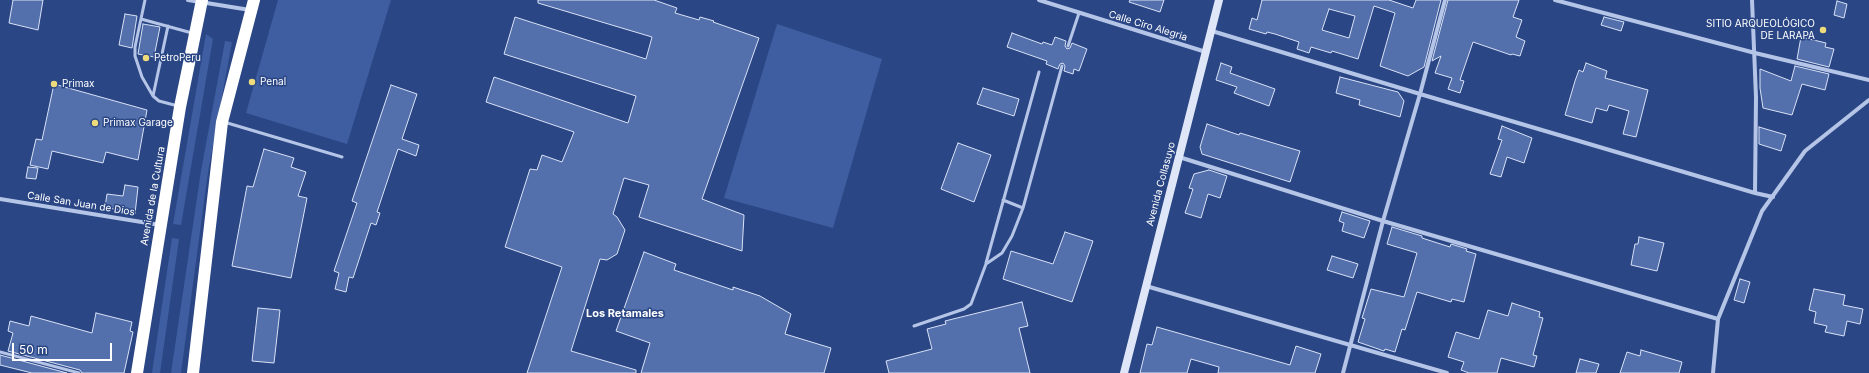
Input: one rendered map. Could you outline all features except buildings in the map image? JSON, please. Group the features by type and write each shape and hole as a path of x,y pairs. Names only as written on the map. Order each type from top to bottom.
{"highway":[{"name":"Avenida de la Cultura","path":"137,373 180,107 194,33 202,1"},
{"path":"192,373 222,122 252,5"}],"street":[{"path":"188,0 252,5"},
{"name":"Calle Ciro Alegria","path":"1039,0 1207,52"},
{"name":"Avenida Collasuyo","path":"1124,373 1145,285 1207,52 1219,0"},
{"path":"1342,373 1445,0"},
{"path":"1556,0 1755,53 1869,80"},
{"path":"1752,0 1755,53 1755,193"},
{"path":"1212,31 1420,94 1755,193 1773,197"},
{"path":"1713,373 1718,319 1762,211 1805,152 1869,100"},
{"path":"1179,157 1383,221 1718,319"},
{"name":"Calle San Juan de Dios","path":"0,199 160,225"},
{"path":"1145,285 1447,373"}],"lane":[{"path":"144,0 135,47 135,56 142,77 153,96 159,101 180,107"},
{"path":"1068,46 1079,13"},
{"path":"141,19 194,33"},
{"path":"153,96 168,26"},
{"path":"986,264 1002,253 1012,236 1023,208 1062,66"},
{"path":"914,326 964,309 971,304 986,264 1039,72"},
{"path":"222,122 342,157"},
{"path":"1003,200 1023,208"},
{"path":"0,352 79,373"}],"shaded area":[{"path":"278,0 391,0 347,144 246,113"},
{"path":"777,24 882,59 833,228 724,198"},
{"path":"206,34 213,39 181,225 173,224"},
{"path":"225,41 232,42 208,172 181,373 171,373 201,171"},
{"path":"172,238 179,239 160,373 152,373"}],"place":[{"name":"SITIO ARQUEOLÓGICO DE LARAPA","path":"1823,30"},
{"name":"PetroPeru","path":"146,58"},
{"name":"Penal","path":"252,82"},
{"name":"Primax","path":"54,84"},
{"name":"Primax Garage","path":"95,123"}],"district":[{"name":"Los Retamales","path":"625,314"}]}
